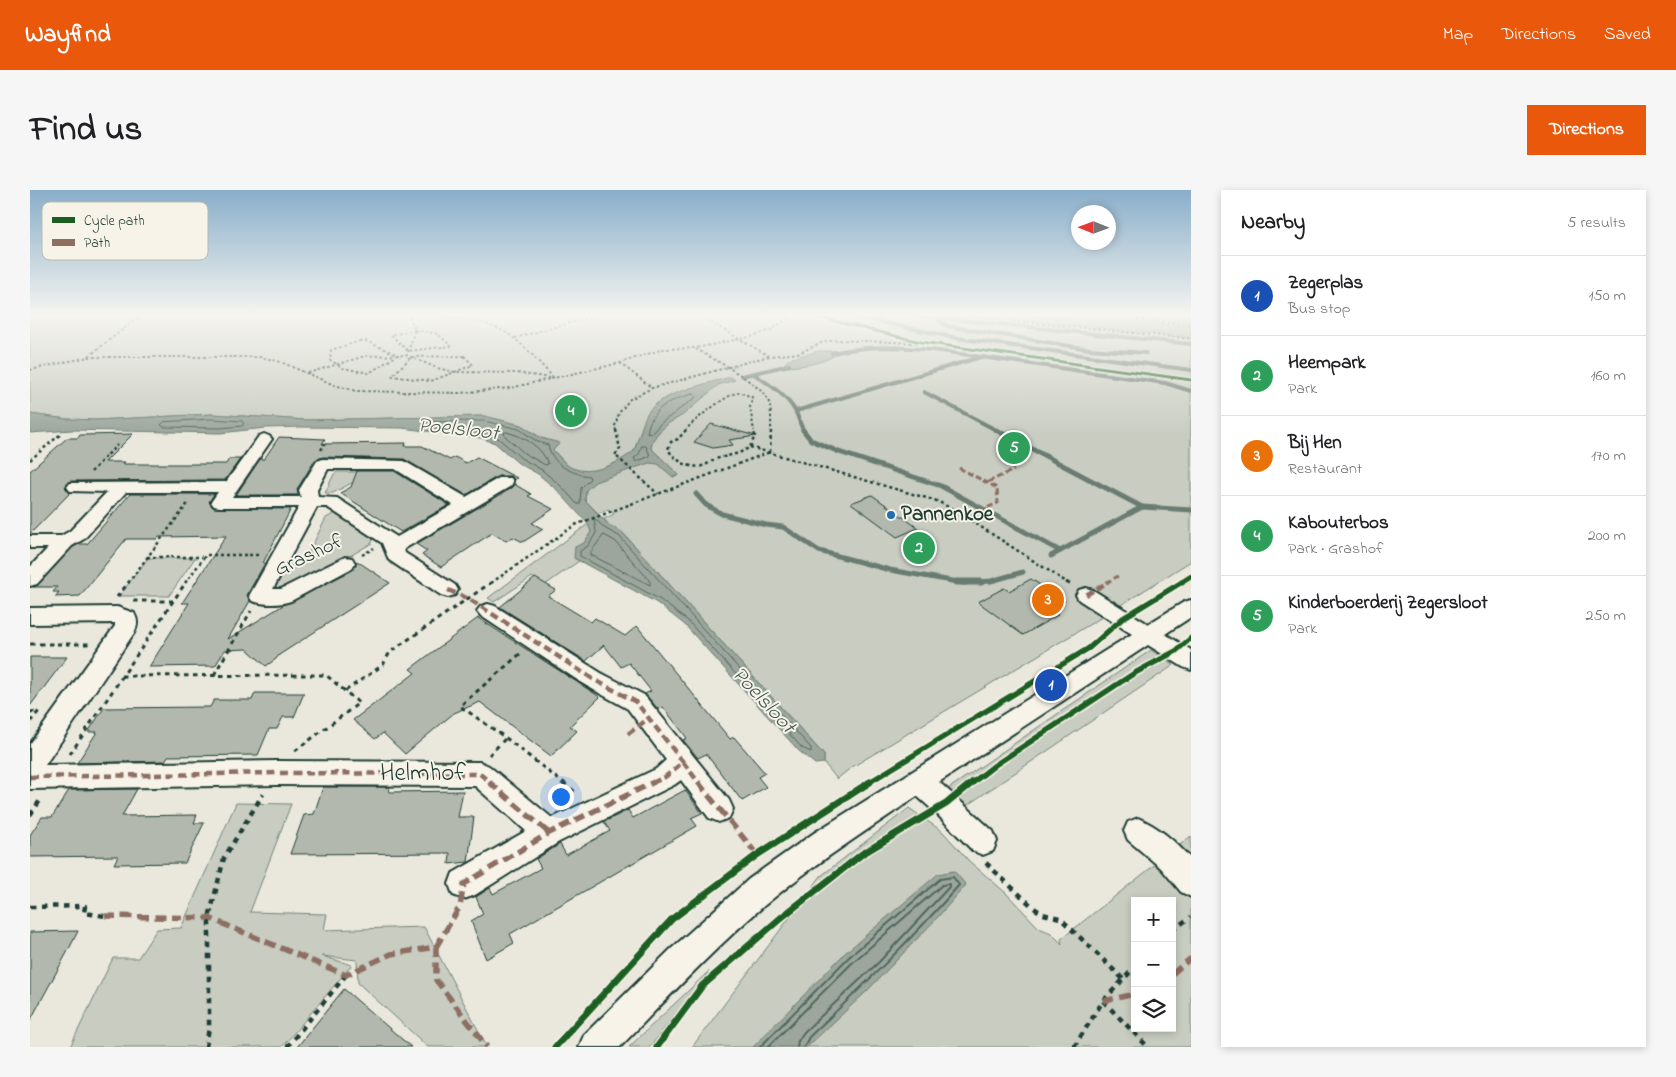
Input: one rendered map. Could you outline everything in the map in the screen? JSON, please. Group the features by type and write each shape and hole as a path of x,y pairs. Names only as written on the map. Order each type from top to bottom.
{"street":[{"name":"Grashof","path":"264,439 220,502 332,502 392,543 396,556 448,590"},
{"name":"Grashof","path":"259,596 311,502 308,490 323,464 398,464 466,505"},
{"path":"392,543 466,505 505,482"},
{"path":"76,487 230,487"},
{"path":"30,580 65,542 77,535 120,488"},
{"path":"30,542 65,542"},
{"name":"Grashof","path":"259,596 284,596 345,562"},
{"path":"1086,595 1191,661"},
{"path":"479,605 593,679 636,702 719,810"},
{"path":"596,1047 681,961 760,890 824,843 918,781 1150,635 1191,607"},
{"path":"30,616 117,615 126,618 126,627 30,765"},
{"path":"464,884 549,833 665,777 683,762"},
{"name":"Helmhof","path":"42,777 276,773 480,774 549,833"},
{"path":"918,781 946,804 983,850"},
{"path":"1138,830 1171,858 1191,882"}],"path":[{"path":"331,355 330,360 334,364 343,368 369,373 398,355"},
{"path":"307,374 334,364 365,356 406,355 437,368 455,372 517,373 554,378"},
{"path":"532,355 554,378"},
{"path":"30,370 88,357 261,357 281,362 307,374 356,391 460,393 510,388 620,363 645,355"},
{"path":"706,355 758,388 767,397 770,413 770,452"},
{"path":"658,494 615,455 620,449 615,426 619,413 630,399 652,388 724,367 779,355"},
{"path":"1013,355 1191,380"},
{"path":"464,356 473,366 431,381 392,376 411,357 464,356"},
{"path":"620,363 652,388"},
{"path":"750,447 755,436 752,426 753,417 749,409 752,396 739,392 728,394 714,408 692,422 677,440 672,442 668,449 674,458 695,467 703,466 716,459 736,456 750,447 937,501 956,510 1086,595"},
{"path":"30,460 62,433"},
{"path":"76,487 117,445"},
{"path":"345,692 383,665 390,652 479,605 575,525 770,452"},
{"path":"113,601 200,487"},
{"path":"147,557 283,555"},
{"path":"30,815 42,777 121,676 203,557"},
{"path":"214,675 259,596"},
{"path":"536,641 460,706 506,738 574,792"},
{"path":"30,644 115,643"},
{"path":"95,672 121,676 326,675 359,703 296,750 276,773 224,858 209,918 209,1027 206,1047"},
{"path":"30,712 38,712"},
{"path":"983,850 1034,908 1043,914 1060,918 1123,979"},
{"path":"30,907 85,906 84,913 105,916"},
{"path":"1176,927 1191,917"},
{"path":"1074,1047 1103,1001 1131,971"},
{"path":"287,1047 346,975"},
{"path":"1103,1001 1148,1047"}],"shaded area":[{"path":"30,355 1191,355 1191,561 1102,617 852,767 837,779 824,763 824,755 622,532 609,525 604,519 614,514 609,509 598,513 585,500 588,487 553,450 551,441 541,438 521,425 484,416 306,420 212,414 96,420 67,419 30,414"},
{"path":"337,472 372,472 333,493 325,493 334,474"},
{"path":"337,512 373,539 372,543 294,589 274,589 289,562 304,562 326,518"},
{"path":"588,524 592,531 574,558 579,561 545,585 532,577 494,602 488,598"},
{"path":"148,558 195,558 169,596 119,596"},
{"path":"1151,650 1174,665 966,806 950,797 945,791"},
{"path":"236,803 291,804 250,912 327,914 324,930 424,927 487,1047 428,1047 358,983 357,960 322,956 352,965 282,1047 70,1047 113,958 138,958 157,929 181,928"},
{"path":"909,808 943,832 969,861 1006,893 1039,928 1051,933 1062,944 1061,939 1191,836 1191,1047 692,1047 821,876"},
{"path":"709,971 650,1047 629,1047"}],"water":[{"path":"804,355 834,355 820,362 781,367 789,359"},
{"name":"Poelsloot","path":"731,377 735,380 718,385 683,415 669,423 653,440 651,448 678,476 673,477 658,464 649,463 595,482 586,490 585,500 609,525 622,532 824,755 824,763 815,764 799,751 685,625 657,603 574,558 575,547 584,543 591,532 588,524 557,490 538,474 518,463 495,443 481,438 402,428 302,427 266,428 220,433 72,430 30,433 30,414 67,419 96,420 212,414 306,420 484,416 521,425 541,438 560,443 553,450 563,462 570,467 586,471 604,468 634,451 645,418 650,409 659,402 696,386"},
{"path":"954,871 966,885 867,991 807,1047 753,1047 845,953 938,874"}],"building":[{"path":"711,424 756,436 729,440 733,445 713,448 694,442"},
{"path":"133,434 105,462 125,462 122,464 226,464 229,459 240,459 225,480 70,481 65,487 70,493 30,534 30,471 67,438 78,438 80,435"},
{"path":"279,437 325,439 322,444 406,443 405,446 422,446 450,460 455,457 466,463 477,457 517,478 514,480 511,476 498,476 466,495 404,459 323,457 315,460 297,489 298,495 236,495 260,459 264,459"},
{"path":"357,471 394,471 449,505 401,532 340,493 351,487"},
{"path":"514,484 531,494 528,496 553,509 532,523 543,529 523,542 513,537 506,541 492,533 441,567 422,555 427,551 416,544 512,488"},
{"path":"130,494 214,494 209,502 214,508 291,509 247,595 250,601 228,639 285,604 353,570 357,561 390,583 279,655 266,666 247,649 225,650 215,666 149,667 189,603 182,603 226,536 126,539 80,596 55,597 59,592 53,592 57,587 33,587 38,585 73,547 79,544 87,544"},
{"path":"872,495 918,528 897,537 851,503"},
{"path":"535,578 556,590 548,596 591,622 595,618 625,636 637,626 730,739 734,737 765,773 758,777 766,787 742,801 706,754 698,758 683,740 687,738 663,707 658,709 645,694 651,691 629,663 621,667 604,645 586,661 500,607"},
{"path":"1031,579 1065,601 1050,609 1058,615 1023,635 978,602 1004,588 1009,591"},
{"path":"478,618 600,697 570,726 577,731 551,756 480,702 454,713 405,754 383,733 375,739 353,720 415,673 410,669"},
{"path":"30,657 67,657 30,706"},
{"path":"255,693 304,693 294,717 283,717 277,729 269,729 258,755 168,756 165,761 77,763 97,732 88,732 104,708 210,707 214,700 252,700"},
{"path":"323,787 390,787 389,792 463,791 458,817 474,817 468,862 449,864 450,853 290,854 304,815 314,814"},
{"path":"137,789 122,816 197,815 194,823 204,823 185,863 114,864 118,856 30,857 30,835 42,817 52,817 69,790"},
{"path":"685,790 702,813 691,818 697,826 510,934 514,943 486,959 471,921 483,914 476,897 490,888 493,894 541,868 536,859 560,844 566,855 610,831 604,822 628,810 633,818"},
{"path":"78,931 70,947 30,1021 30,932"},
{"path":"344,989 411,1047 297,1047"}],"waterway":[{"path":"969,355 981,357"},
{"path":"1081,355 1191,370"},
{"path":"796,411 981,357"},
{"path":"981,357 1165,383 1191,391"},
{"path":"742,376 789,365"},
{"path":"754,374 786,399 796,412 804,431"},
{"path":"924,392 998,431"},
{"path":"803,430 811,440 839,452 941,486 1060,551"},
{"path":"996,430 1142,507"},
{"path":"696,494 706,505 722,514 766,525 783,527 819,551 890,570 957,582"},
{"path":"1051,556 1142,507"},
{"path":"1142,507 1191,510"},
{"path":"977,582 991,581 1023,572"},
{"path":"957,582 977,582"},
{"path":"957,582 977,582"}],"marked path":[{"path":"959,468 997,488 998,503 966,517"},
{"path":"988,482 1014,470"},
{"path":"1086,595 1118,576"},
{"path":"436,947 460,906 464,884 549,833 665,777 683,762 636,702 593,679 469,599 448,590"},
{"path":"628,734 649,718"},
{"path":"683,762 757,855"},
{"path":"30,777 276,773 480,774 549,833"},
{"path":"105,916 209,918 346,975 391,954 436,947 436,980 487,1047"},
{"path":"1176,971 1191,958"},
{"path":"1103,1001 1131,995"}],"cycle path":[{"path":"1013,355 1191,380"},
{"path":"555,1047 672,919 757,855 900,763 1089,648 1123,618 1191,576"},
{"path":"657,1047 702,986 782,917 862,854 946,804 995,765 1133,674 1176,651 1191,638"}],"place":[{"name":"Kabouterbos","path":"571,411"},
{"name":"Kinderboerderij Zegersloot","path":"1014,448"},
{"name":"Pannenkoe","path":"891,515"},
{"name":"Heempark","path":"919,548"},
{"name":"Bij Hen","path":"1048,600"},
{"name":"Zegerplas","path":"1051,685"}]}
